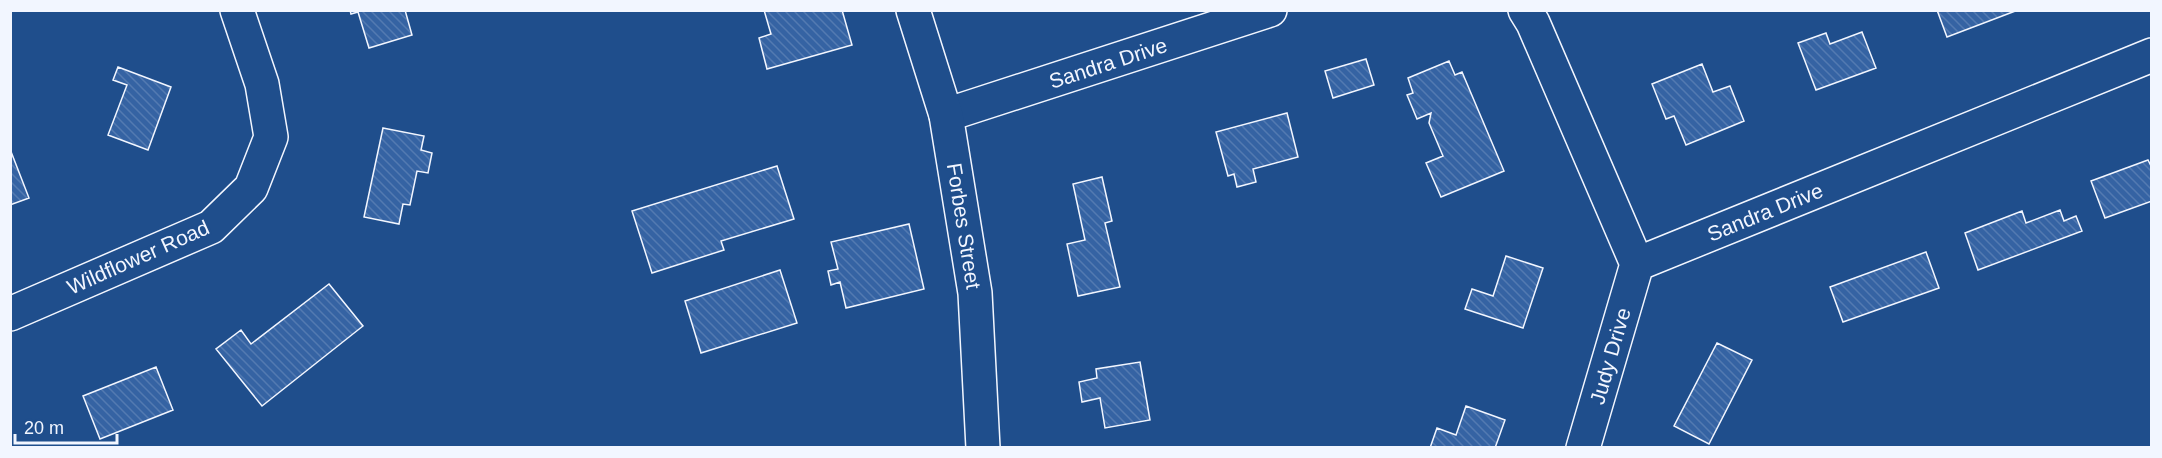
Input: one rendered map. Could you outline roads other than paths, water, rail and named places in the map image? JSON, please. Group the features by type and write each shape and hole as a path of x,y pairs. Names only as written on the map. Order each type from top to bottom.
{"street":[{"name":"Wildflower Road","path":"10,314 211,227 251,188 271,137 262,84 237,10"},
{"name":"Forbes Street","path":"913,10 946,115 975,292 983,447"},
{"name":"Sandra Drive","path":"946,115 1270,10"},
{"path":"1524,10 1533,24 1636,264"},
{"name":"Sandra Drive","path":"1636,264 2151,55"},
{"name":"Judy Drive","path":"1583,447 1636,264"}]}
